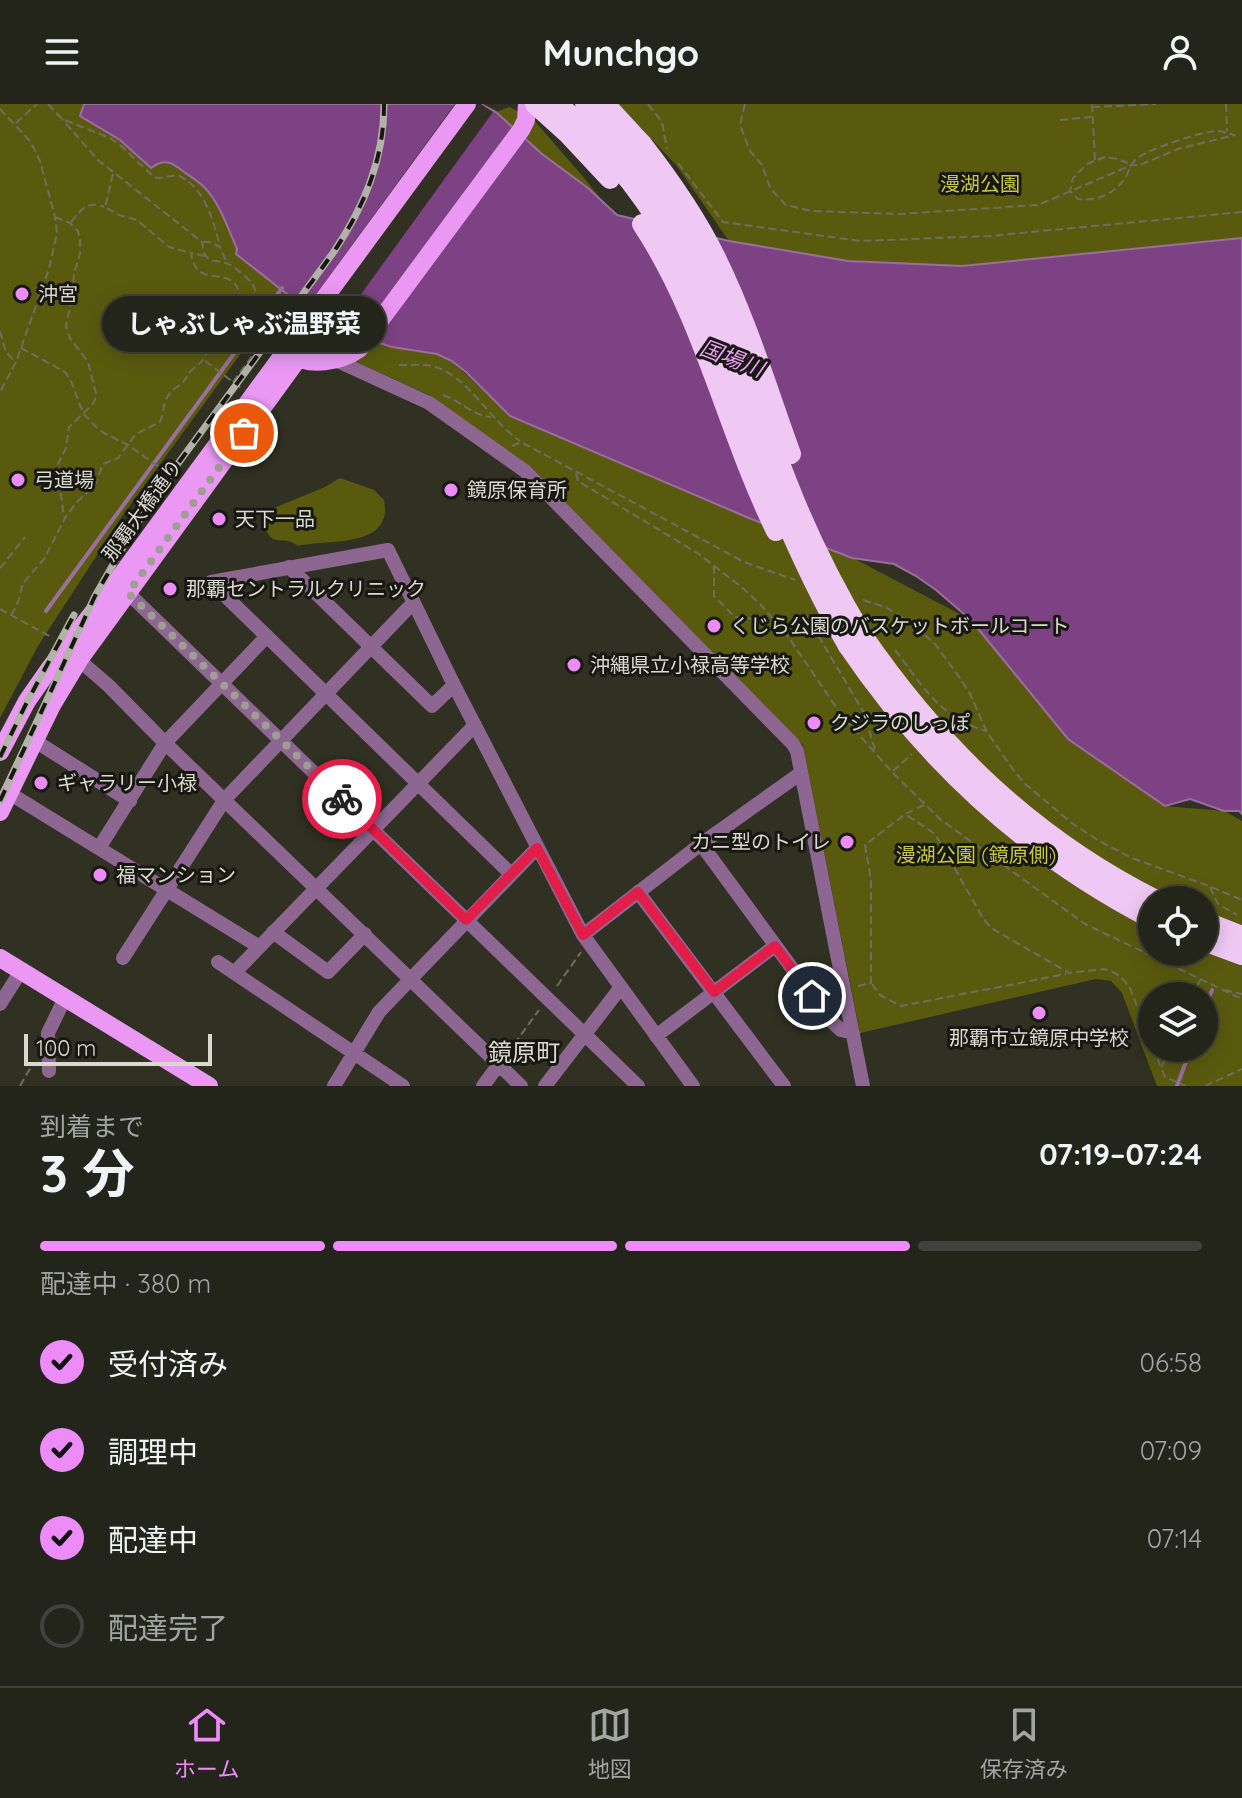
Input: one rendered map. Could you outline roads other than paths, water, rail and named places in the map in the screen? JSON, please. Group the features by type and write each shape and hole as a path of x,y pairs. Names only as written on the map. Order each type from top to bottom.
{"highway":[{"path":"535,104 610,179 649,234 690,314 759,495 795,569 814,605 855,641"},
{"path":"558,104 592,137 626,178 687,273 796,548 823,602 973,771 1025,817 1083,858 1138,890"},
{"path":"585,104 654,184 703,264 721,302 804,523 838,594 855,641 888,703 922,743 1016,831 1061,865 1138,911"},
{"path":"605,104 642,144 691,212 716,257 734,296 801,483 847,589 855,641"},
{"path":"1218,927 1242,936"},
{"path":"1218,946 1242,955"}],"main road":[{"name":"那覇大橋通り","path":"0,812 52,705 79,660 292,355 315,310 467,104"},
{"path":"292,355 306,361 333,359 348,356 359,349 521,130 526,120 527,104"},
{"name":"那覇大橋通り","path":"0,752 37,686 64,649 292,355"},
{"path":"0,958 204,1085"}],"street":[{"path":"333,359 429,403 531,476 793,744 797,751 863,1086"},
{"path":"511,874 211,582 388,550 583,935 689,1085"},
{"path":"289,567 432,706 454,685"},
{"path":"128,593 638,1086"},
{"path":"123,958 225,799 413,603"},
{"path":"99,848 165,743 267,636"},
{"path":"79,660 521,1086"},
{"path":"235,972 475,725"},
{"path":"35,741 130,801"},
{"path":"583,935 701,844 801,773"},
{"path":"9,793 258,946"},
{"path":"701,844 830,1020 841,1030 853,1033"},
{"path":"334,1086 379,1012 537,848"},
{"path":"638,892 784,1086"},
{"path":"273,932 328,972 365,934"},
{"path":"656,1036 775,946"},
{"path":"218,962 403,1086"},
{"path":"0,1004 21,971"},
{"path":"545,1086 621,987"},
{"path":"49,1066 48,1033 65,998"},
{"path":"483,1086 499,1064"}],"water":[{"name":"国場川","path":"84,104 481,104 496,112 617,215 729,241 848,261 962,266 1242,238 1242,814 1190,799 1165,806 1068,739 971,620 936,590 894,564 852,558 749,518 510,416 466,372 437,354 392,347 338,329 309,304 301,305 236,254 237,249 219,208 202,185 172,164 164,162 151,168 120,140 80,116"}],"waterway":[{"path":"46,611 282,288"},
{"path":"1177,1086 1186,1062"}],"railway":[{"path":"0,801 95,596 134,528 333,253 354,218 376,164 384,104"},
{"path":"0,757 74,615"}],"place":[{"name":"沖宮","path":"22,294"},
{"name":"しゃぶしゃぶ温野菜","path":"244,433"},
{"name":"弓道場","path":"18,480"},
{"name":"鏡原保育所","path":"451,490"},
{"name":"天下一品","path":"219,519"},
{"name":"那覇セントラルクリニック","path":"170,589"},
{"name":"くじら公園のバスケットボールコート","path":"714,626"},
{"name":"沖縄県立小禄高等学校","path":"574,665"},
{"name":"クジラのしっぽ","path":"814,723"},
{"name":"ギャラリー小禄","path":"41,783"},
{"name":"カニ型のトイレ","path":"847,842"},
{"name":"福マンション","path":"100,875"},
{"name":"那覇市立鏡原中学校","path":"1039,1013"}],"district":[{"name":"鏡原町","path":"524,1053"}],"park label":[{"name":"漫湖公園","path":"980,184"},
{"name":"漫湖公園 (鏡原側)","path":"976,855"}]}
